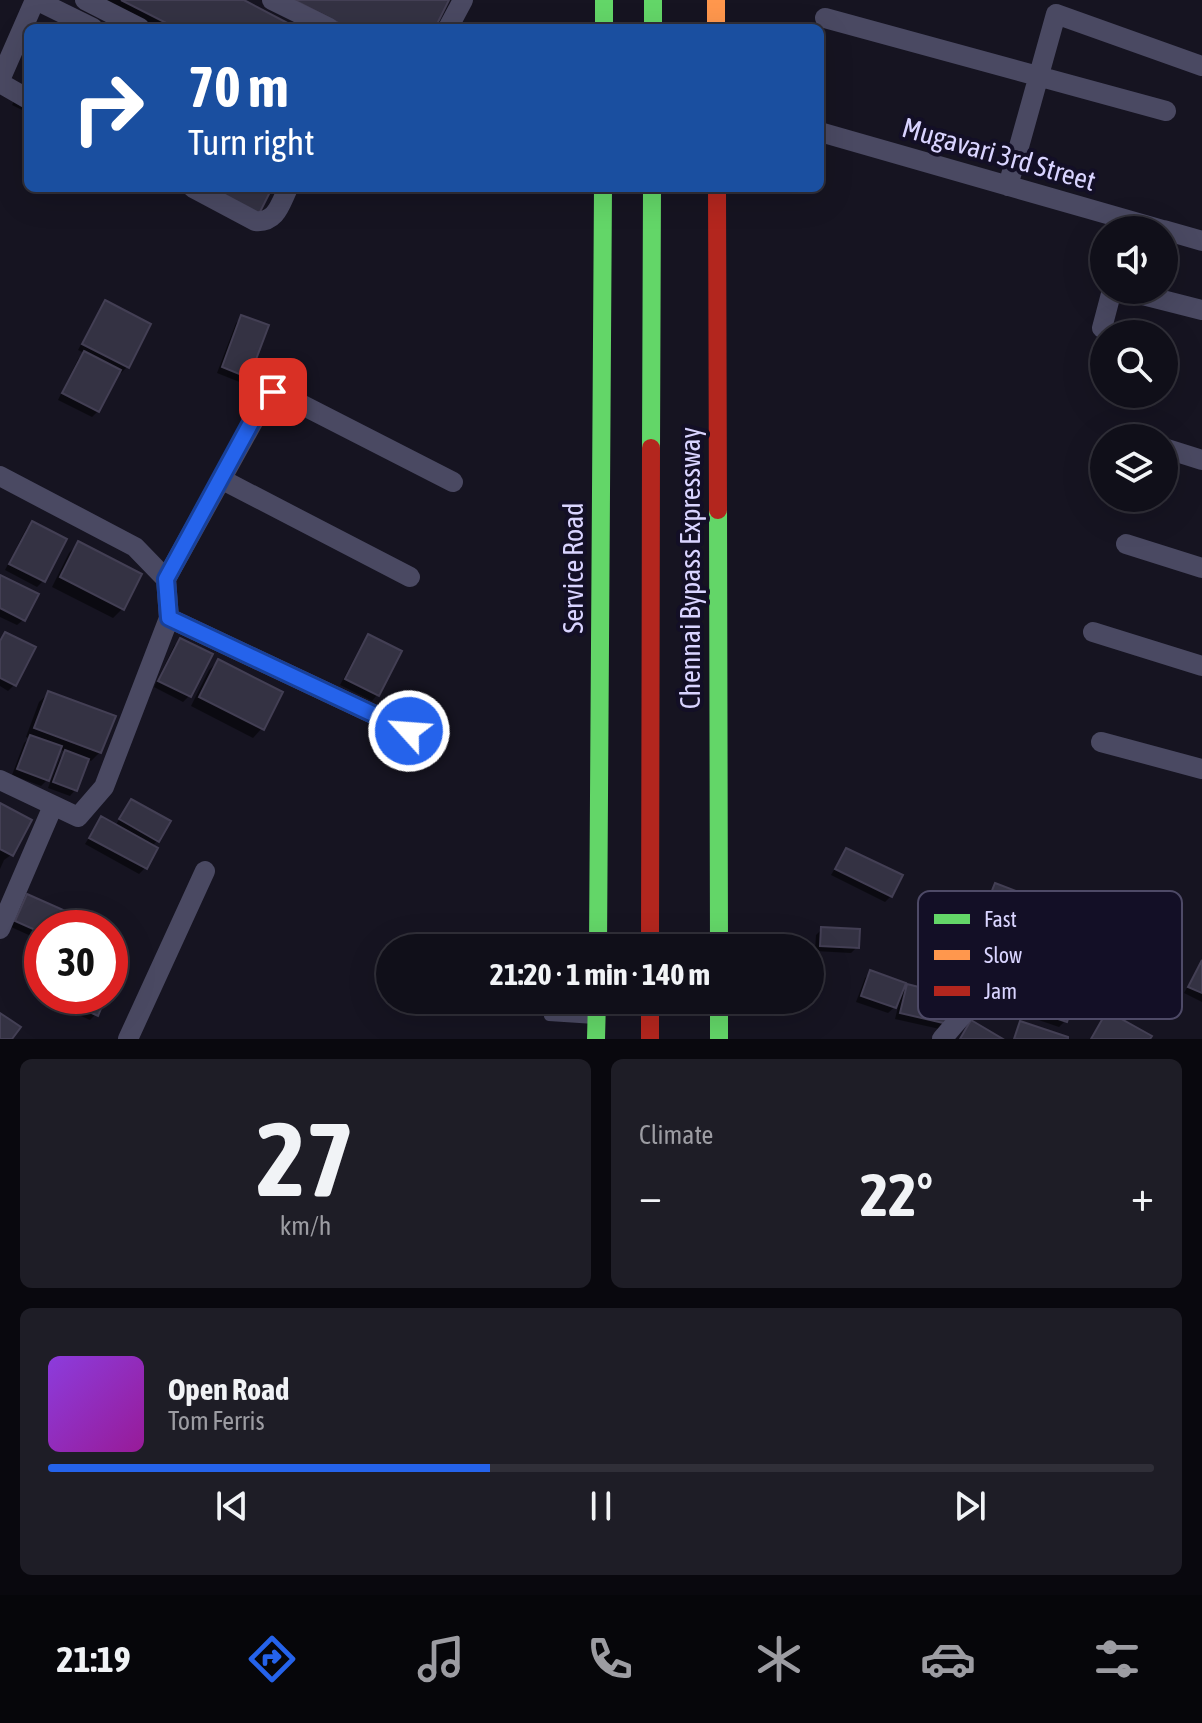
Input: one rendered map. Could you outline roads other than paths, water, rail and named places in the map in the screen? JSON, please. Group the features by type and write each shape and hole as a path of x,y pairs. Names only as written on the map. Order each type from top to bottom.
{"main road":[{"path":"604,0 604,24"},
{"path":"653,0 653,24"},
{"path":"716,0 716,24"},
{"name":"Service Road","path":"598,934 603,192"},
{"name":"Chennai Bypass Expressway","path":"650,934 652,192"},
{"name":"Chennai Bypass Expressway","path":"717,192 719,934"},
{"path":"596,1039 597,1014"},
{"path":"650,1014 650,1039"},
{"path":"719,1014 719,1039"}],"street":[{"path":"25,24 36,0 85,24"},
{"path":"85,0 132,24"},
{"path":"272,0 321,24"},
{"path":"450,24 463,0"},
{"path":"1008,186 1056,14 1202,66"},
{"path":"825,18 1166,111"},
{"path":"24,27 0,82 24,97"},
{"name":"Mugavari 3rd Street","path":"824,133 1100,216"},
{"path":"201,192 255,221 265,222 275,215 286,192"},
{"name":"Mugavari 3rd Street","path":"1178,234 1202,241"},
{"path":"1178,304 1202,310"},
{"path":"0,780 78,817 104,787 169,618 166,579 269,393 277,392 453,482"},
{"path":"1178,452 1202,460"},
{"path":"0,476 135,547 166,579"},
{"path":"221,479 410,577"},
{"path":"1126,544 1202,568"},
{"path":"169,618 409,731"},
{"path":"1093,632 1202,666"},
{"path":"1101,742 1202,769"},
{"path":"0,929 53,806"},
{"path":"128,1039 205,871"},
{"path":"942,1039 959,1019"}],"lane":[{"path":"549,1016 565,1014"}]}
